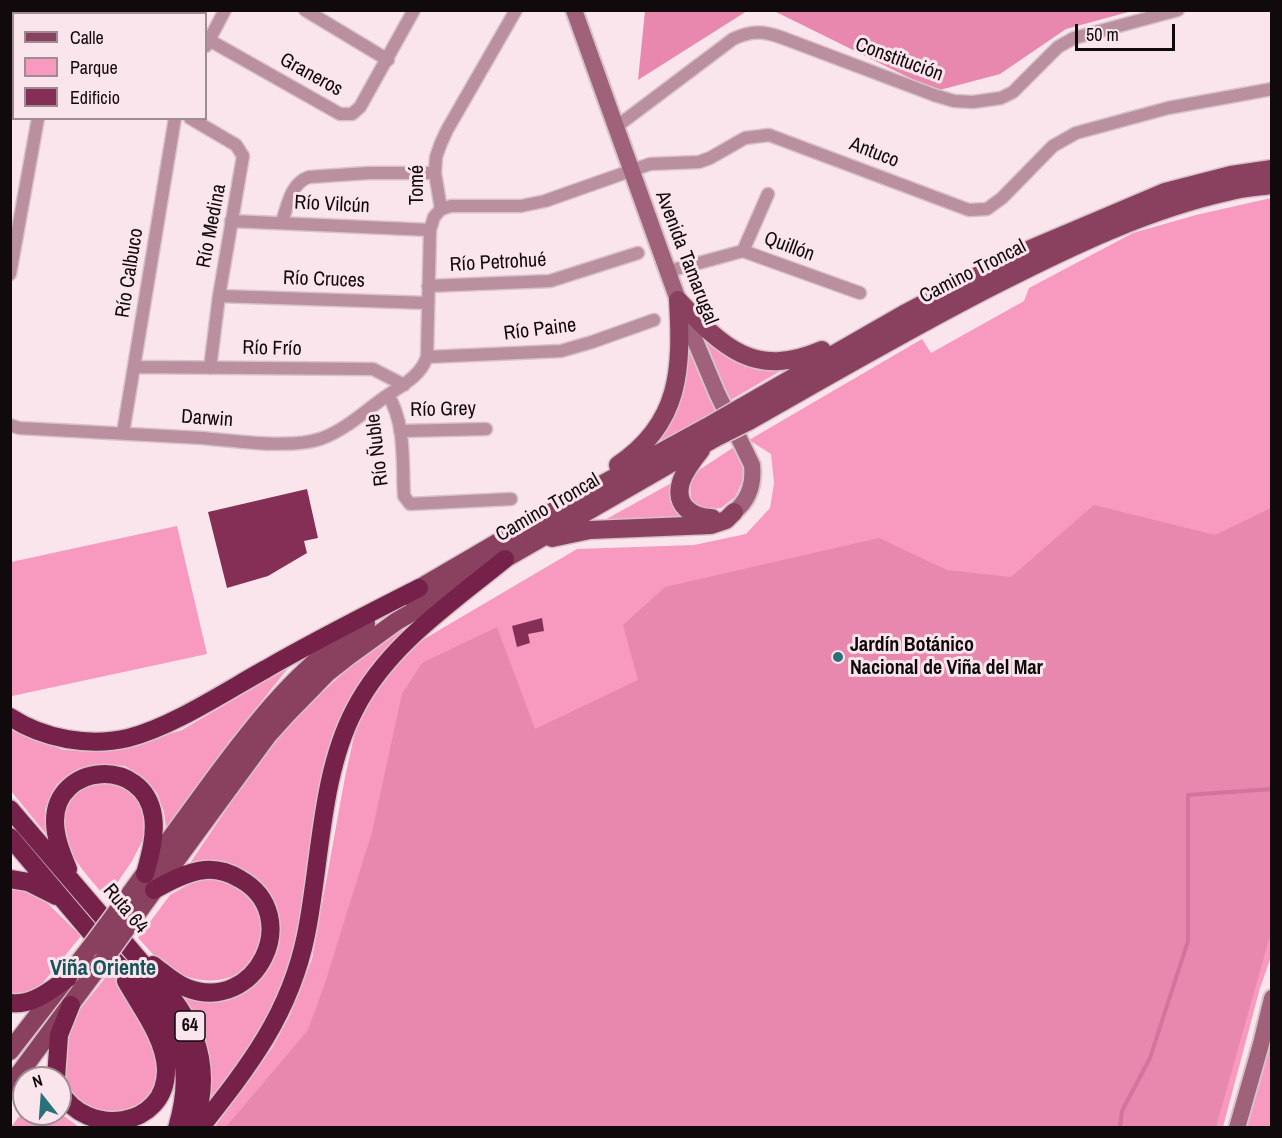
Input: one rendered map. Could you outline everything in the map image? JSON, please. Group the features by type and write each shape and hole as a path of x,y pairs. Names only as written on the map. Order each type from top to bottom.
{"highway":[{"path":"200,1128 247,1070 272,1029 292,984 306,935 332,769 354,710 388,659 410,637 505,559"},
{"path":"10,717 46,734 78,741 111,740 143,733 216,697 308,645 419,588"},
{"path":"72,880 57,840 55,821 59,802 70,787 86,777 106,773 134,783 147,798 151,807 154,827 149,882 204,870 226,872 245,881 261,897 269,917 271,938 264,959 251,977 232,988 200,992 179,984 126,945"},
{"name":"64","path":"10,809 72,880"},
{"name":"64","path":"10,837 62,899"},
{"path":"10,879 28,882 62,899"},
{"name":"Ruta 64","path":"72,880 181,1011 196,1039 203,1085 200,1108 193,1128"},
{"name":"Ruta 64","path":"62,899 102,957 154,1001 171,1026 177,1039 185,1083 183,1106 177,1128"},
{"path":"72,1108 79,1115 97,1123 107,1125 128,1122 146,1112 159,1096 165,1077 166,1066 155,1032 102,957"},
{"path":"10,1003 20,1004 33,1001 68,978"},
{"path":"57,1066 59,1035 70,1005"}],"main road":[{"name":"Camino Troncal","path":"149,882 268,735 327,673 397,621 710,436 904,314 1021,254 1165,192 1231,175 1272,169"},
{"name":"Camino Troncal","path":"744,414 949,308 1110,230 1165,209 1217,194 1272,185"},
{"path":"678,300 706,329 738,352 750,358 777,362 804,358 904,314"},
{"path":"535,520 634,455 659,426 669,405 677,379 681,349 678,300"},
{"name":"Camino Troncal","path":"10,1086 70,1005 134,903 254,725 311,663 346,636 419,588 535,520 710,436"},
{"path":"710,436 692,461 680,484 682,502 686,509 698,517 717,517 734,512"},
{"path":"535,541 590,530 711,525 726,520 734,512"},
{"name":"Camino Troncal","path":"10,1051 68,978 102,957"}],"street":[{"path":"207,43 225,10"},
{"path":"305,10 388,60"},
{"name":"Graneros","path":"207,43 340,114 351,114 360,107 414,10"},
{"name":"Tomé","path":"427,357 430,230 434,217 441,209 435,173 436,157 447,130 516,10"},
{"name":"Avenida Tamarugal","path":"574,10 678,300 717,393 752,465 753,478 750,490 744,504 734,512"},
{"name":"Constitución","path":"616,127 733,39 753,31 783,38 934,95 954,101 973,102 991,100 1013,92 1058,47 1074,38 1178,10"},
{"name":"Antuco","path":"441,209 451,206 521,206 545,201 650,164 699,162 745,138 769,135 969,210 987,209 1002,198 1053,146 1065,137 1168,108 1272,89"},
{"path":"10,274 38,120"},
{"name":"Río Calbuco","path":"123,433 175,120"},
{"name":"Río Medina","path":"193,120 236,145 244,162 231,220 210,368"},
{"path":"282,222 295,186 302,179 369,173 435,173"},
{"path":"743,251 768,194"},
{"name":"Río Vilcún","path":"231,220 430,230"},
{"name":"Quillón","path":"669,271 743,251 860,294"},
{"name":"Río Petrohué","path":"428,286 550,281 638,253"},
{"name":"Río Cruces","path":"219,296 428,303"},
{"name":"Río Paine","path":"427,357 561,351 654,320"},
{"path":"388,395 404,385 424,366 427,357"},
{"name":"Río Frío","path":"135,367 372,369 404,385"},
{"name":"Darwin","path":"10,425 19,428 243,441 308,442 323,438 388,395"},
{"name":"Río Ñuble","path":"388,395 394,405 400,431 406,501 410,504 511,499"},
{"name":"Río Grey","path":"400,431 486,429"},
{"path":"1237,1128 1272,999"}],"green space":[{"name":"Jardín Botánico Nacional de Viña del Mar","path":"1271,198 1272,954 1260,988 1223,1127 214,1128 272,1048 290,1015 312,959 355,732 371,699 389,672 419,642 577,549 694,545 746,534 770,508 774,483 771,454 749,440 922,339 931,353 1024,301 1029,288 1133,233 1196,215"},
{"path":"702,331 787,367 729,401"},
{"path":"687,340 717,410 640,453"},
{"path":"734,447 744,466 742,482 735,497 721,508 700,511 691,504 690,476"},
{"path":"675,481 689,519 601,522"},
{"path":"177,526 207,654 12,696 10,688 11,562"},
{"path":"424,614 367,673 352,696 337,729 326,764 296,943 286,978 262,1029 209,1107 210,1060 199,1023 177,992 263,973 277,945 280,922 271,897 251,876 240,869 214,864 186,869 265,752 293,719 352,665"},
{"path":"289,667 229,742 166,829 164,812 157,793 144,778 125,766 103,764 78,769 57,784 45,809 46,834 11,791 11,728 63,750 98,751 138,744 182,730"},
{"path":"101,781 130,788 139,800 147,819 147,832 132,861 107,898 82,869 68,847 62,822 69,797 80,789"},
{"path":"218,877 241,884 266,917 263,945 256,958 236,975 211,980 185,976 167,967 138,938 170,895 193,882"},
{"path":"11,886 38,894 81,936 37,990 21,995 11,995"},
{"path":"113,968 136,1003 161,1067 157,1090 147,1101 130,1111 111,1116 90,1111 72,1095 72,1066 62,1066 69,1023"},
{"path":"1271,1015 1271,1127 1241,1127"},
{"path":"72,1122 79,1127 11,1127 72,1126"}],"shaded area":[{"path":"645,10 747,11 638,80"},
{"path":"774,11 1132,11 1066,29 1000,74 936,91"},
{"name":"Jardín Botánico Nacional de Viña del Mar","path":"1094,505 1215,535 1271,508 1271,932 1216,1127 226,1127 308,1030 372,832 402,694 422,663 497,627 535,729 638,680 623,625 665,587 879,538 947,570 1011,577"}],"building":[{"path":"307,489 318,538 304,541 307,553 268,576 227,588 208,512"},
{"path":"542,618 544,631 528,634 530,643 517,647 512,626"}],"waterway":[{"path":"1120,1128 1122,1111 1150,1058 1188,941 1188,795 1272,789"}],"place":[{"name":"Jardín Botánico Nacional de Viña del Mar","path":"838,657"}],"district":[{"name":"Viña Oriente","path":"103,969"}]}
